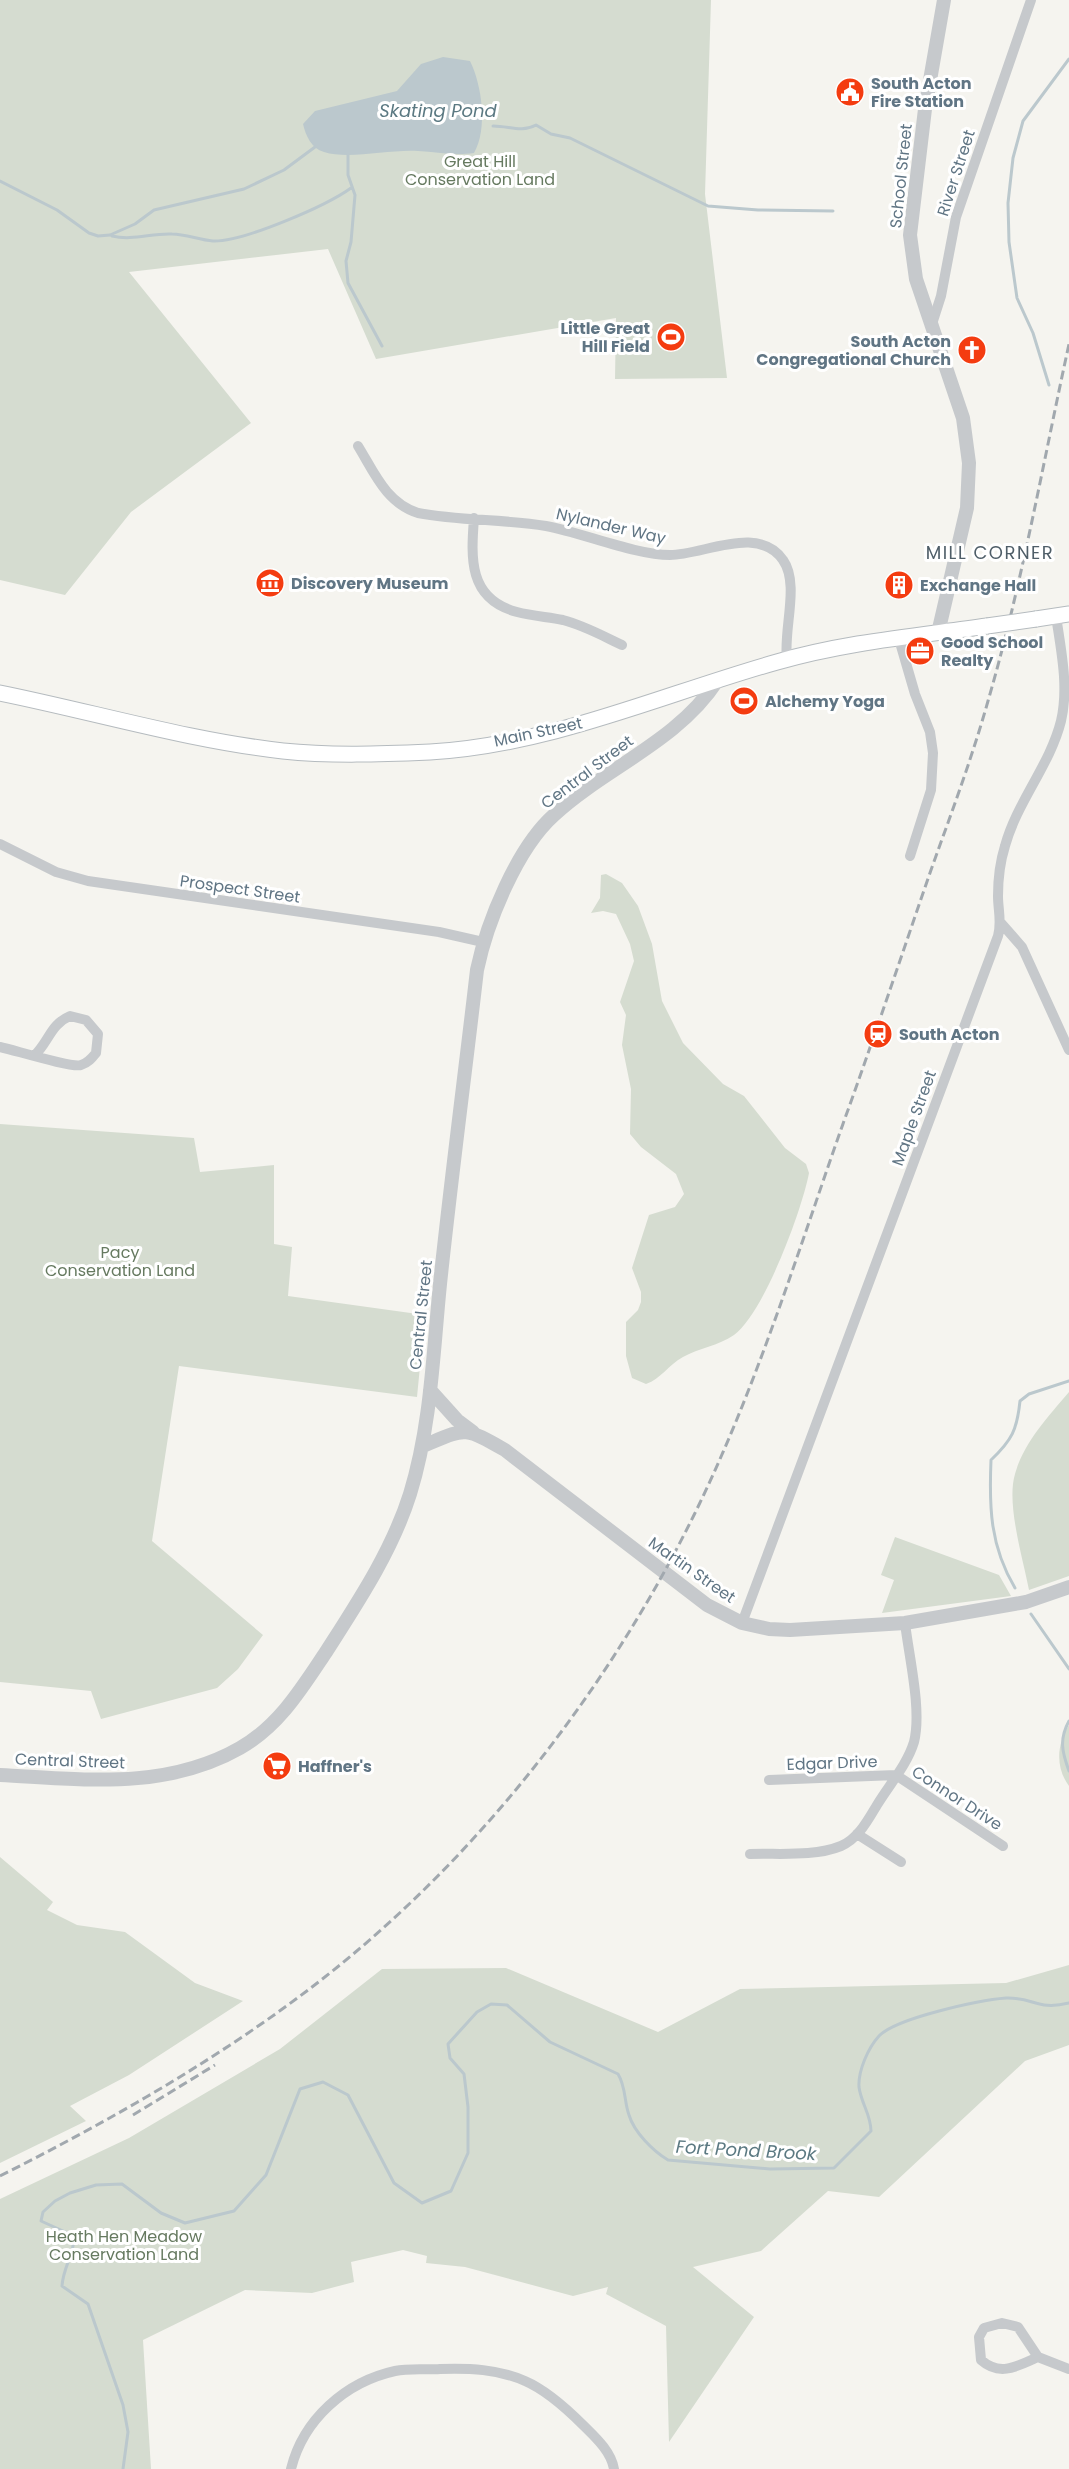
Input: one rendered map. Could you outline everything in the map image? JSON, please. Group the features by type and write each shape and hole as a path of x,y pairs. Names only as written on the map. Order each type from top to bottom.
{"main road":[{"name":"Main Street","path":"0,693 245,745 311,753 432,752 524,738 570,727 787,659 899,639 1062,615"}],"street":[{"name":"School Street","path":"938,633 966,513 969,469 963,418 913,266 911,225 925,109 944,0"},
{"name":"River Street","path":"932,324 940,302 956,217 1030,0"},
{"name":"Nylander Way","path":"358,446 386,491 400,505 425,514 547,526 656,554 682,555 752,543 769,548 784,561 789,577 787,659"},
{"path":"474,518 473,569 483,590 494,601 519,613 571,622 622,645"},
{"name":"Maple Street","path":"742,1623 1001,923 998,885 1005,844 1019,809 1057,734 1062,715 1065,682 1062,615"},
{"path":"899,639 915,694 930,732 933,759 931,790 910,856"},
{"name":"Central Street","path":"0,1775 111,1782 168,1775 233,1751 263,1732 285,1710 304,1685 359,1600 398,1527 423,1446 477,970 483,942 511,878 545,824 573,799 666,733 697,706 717,681"},
{"name":"Prospect Street","path":"0,844 56,872 88,881 439,932 483,942"},
{"path":"1001,923 1022,947 1069,1050"},
{"path":"0,1047 36,1055 69,1066 80,1065 96,1053 98,1034 86,1020 70,1016 53,1027 44,1046 36,1055"},
{"name":"Martin Street","path":"430,1390 457,1420 473,1432 505,1450 702,1601 742,1623 787,1630 905,1623 1026,1602 1069,1587"},
{"path":"423,1446 456,1431 473,1432"},
{"path":"750,1854 828,1850 843,1845 857,1834 909,1755 916,1729 905,1623"},
{"name":"Edgar Drive","path":"769,1780 896,1775"},
{"name":"Connor Drive","path":"896,1775 1003,1845"},
{"path":"857,1834 901,1862"},
{"path":"1038,2357 1010,2369 998,2370 981,2360 978,2350 979,2337 984,2328 992,2325 1018,2327 1038,2357 1069,2369"},
{"path":"291,2469 294,2454 308,2429 325,2409 356,2386 372,2377 397,2371 454,2369 505,2374 528,2382 555,2400 601,2443 614,2469"}],"green space":[{"name":"Great Hill Conservation Land","path":"0,0 711,0 705,194 727,378 615,379 616,318 376,359 328,249 129,272 251,423 131,512 65,595 0,580"},
{"path":"606,874 622,883 638,906 652,944 662,1001 683,1043 723,1084 744,1096 785,1148 806,1164 809,1173 799,1211 780,1260 746,1323 734,1335 683,1357 656,1379 646,1384 632,1378 626,1356 626,1322 638,1310 641,1302 641,1292 632,1268 649,1215 675,1207 684,1194 676,1174 641,1147 630,1134 631,1089 622,1045 626,1015 620,1002 634,961 630,944 616,914 603,911 591,913 600,898 601,875"},
{"name":"Pacy Conservation Land","path":"0,1124 194,1138 200,1172 274,1165 274,1244 292,1247 288,1296 425,1315 417,1397 179,1366 152,1541 263,1635 238,1669 217,1688 101,1719 91,1691 0,1682"},
{"path":"1069,1392 1069,1576 1029,1590 1014,1515 1015,1474 1024,1451 1045,1420"},
{"path":"895,1537 999,1575 1011,1596 882,1613 894,1580 881,1575"},
{"path":"1069,1725 1069,1786 1061,1771 1059,1756 1062,1740"},
{"path":"0,1857 53,1902 47,1910 77,1925 125,1932 195,1983 243,2001 129,2075 70,2106 86,2121 0,2163"},
{"name":"Heath Hen Meadow Conservation Land","path":"1069,1965 1069,2045 1025,2061 879,2197 828,2191 761,2251 693,2267 754,2317 669,2442 666,2326 606,2294 608,2287 573,2296 465,2267 426,2263 427,2256 403,2250 351,2262 354,2282 312,2293 245,2290 143,2340 151,2469 0,2469 0,2199 129,2138 280,2049 382,1969 506,1968 658,2032 740,1989 1006,1983"}],"water":[{"name":"Skating Pond","path":"443,57 470,61 478,82 482,120 481,132 474,153 407,151 345,155 319,150 310,141 303,124 315,111 397,91 421,64"}],"waterway":[{"name":"Fort Pond Brook","path":"1049,385 1033,333 1017,298 1009,242 1008,203 1013,158 1023,121 1069,59"},
{"path":"493,126 520,129 536,125 551,134 570,138 708,206 758,210 833,211"},
{"path":"0,181 57,210 89,233 98,236 110,235 135,224 154,210 244,189 284,170 315,147"},
{"path":"348,155 348,175 355,195 351,242 346,261 348,283 382,346"},
{"path":"112,236 127,238 172,234 213,241 227,240 284,222 351,188"},
{"name":"Fort Pond Brook","path":"1015,1588 1000,1557 993,1526 990,1494 991,1460 1012,1434 1020,1401 1029,1394 1069,1381"},
{"name":"Fort Pond Brook","path":"1031,1614 1069,1669"},
{"name":"Fort Pond Brook","path":"1069,1721 1064,1734 1063,1746 1069,1771"},
{"name":"Fort Pond Brook","path":"123,2469 128,2432 123,2405 88,2304 62,2286 73,2248 74,2236 41,2221 43,2212 55,2201 70,2193 96,2185 122,2184 161,2213 185,2223 234,2211 266,2175 300,2089 323,2082 348,2095 394,2183 422,2203 451,2191 468,2153 468,2107 464,2074 450,2058 448,2044 477,2012 491,2004 507,2005 550,2042 618,2074 629,2115 635,2128 656,2152 668,2160 770,2169 834,2168 871,2131 860,2093 860,2074 871,2047 888,2029 939,2011 994,1999 1015,1998 1042,2005 1069,2003"}],"railway":[{"path":"0,2176 86,2131 212,2057 292,2002 386,1926 439,1875 537,1764 622,1643 660,1580 716,1467 756,1370 968,765 988,701 1011,613 1069,344"},
{"path":"133,2115 215,2065"}],"place":[{"name":"South Acton Fire Station","path":"850,92"},
{"name":"Little Great Hill Field","path":"671,337"},
{"name":"South Acton Congregational Church","path":"972,350"},
{"name":"Discovery Museum","path":"270,583"},
{"name":"Exchange Hall","path":"899,585"},
{"name":"Good School Realty","path":"920,651"},
{"name":"Alchemy Yoga","path":"744,701"},
{"name":"South Acton","path":"878,1034"},
{"name":"Haffner's","path":"277,1766"}],"district":[{"name":"MILL CORNER","path":"990,552"}]}
